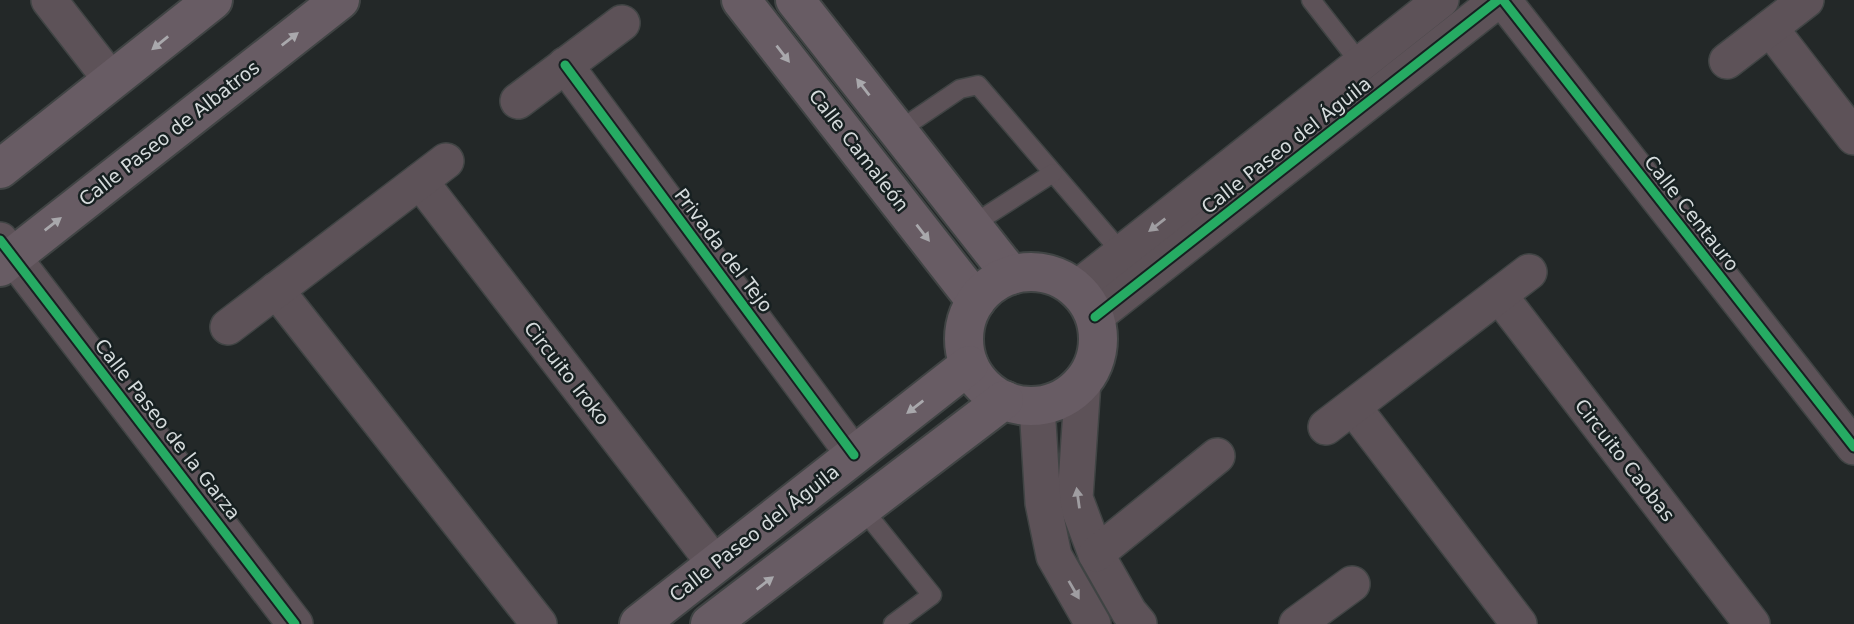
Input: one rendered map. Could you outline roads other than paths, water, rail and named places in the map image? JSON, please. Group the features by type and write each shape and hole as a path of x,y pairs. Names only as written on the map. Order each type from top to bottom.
{"street":[{"path":"49,0 112,81"},
{"path":"0,169 213,0"},
{"name":"Calle Paseo de Albatros","path":"4,255 340,0"},
{"name":"Calle Camaleón","path":"741,0 976,300"},
{"path":"796,0 1011,275"},
{"name":"Calle Paseo del Águila","path":"1085,303 1501,0"},
{"name":"Calle Centauro","path":"1501,0 1854,447"},
{"path":"1727,61 1806,0"},
{"name":"Calle Paseo del Águila","path":"1085,303 1122,253 1361,64 1424,5"},
{"path":"518,101 622,23"},
{"path":"1770,28 1854,137"},
{"name":"Privada del Tejo","path":"565,65 854,455"},
{"name":"Circuito Iroko","path":"276,290 433,171 715,564"},
{"name":"Calle Paseo de la Garza","path":"4,255 295,624"},
{"path":"1028,272 1061,280 1085,303 1098,334 1092,368 1083,382 1062,398 1021,403 989,392 977,380 969,365 964,349 968,316 976,300 986,290 1011,275 1028,272"},
{"path":"1519,624 1339,417 1530,272"},
{"path":"228,327 276,290 539,624"},
{"name":"Circuito Caobas","path":"1499,295 1752,624"},
{"name":"Calle Paseo del Águila","path":"639,624 969,365"},
{"path":"1083,382 1075,498 1096,554 1129,612 1139,624"},
{"path":"710,624 862,508 1021,403"},
{"path":"1021,403 1054,556 1094,624"},
{"path":"1096,554 1217,456"},
{"path":"1297,624 1352,584"}],"lane":[{"path":"1311,0 1361,64"},
{"path":"898,131 960,89 978,85 1122,253"},
{"path":"972,225 1053,173"},
{"path":"862,508 932,595 893,624"}]}
